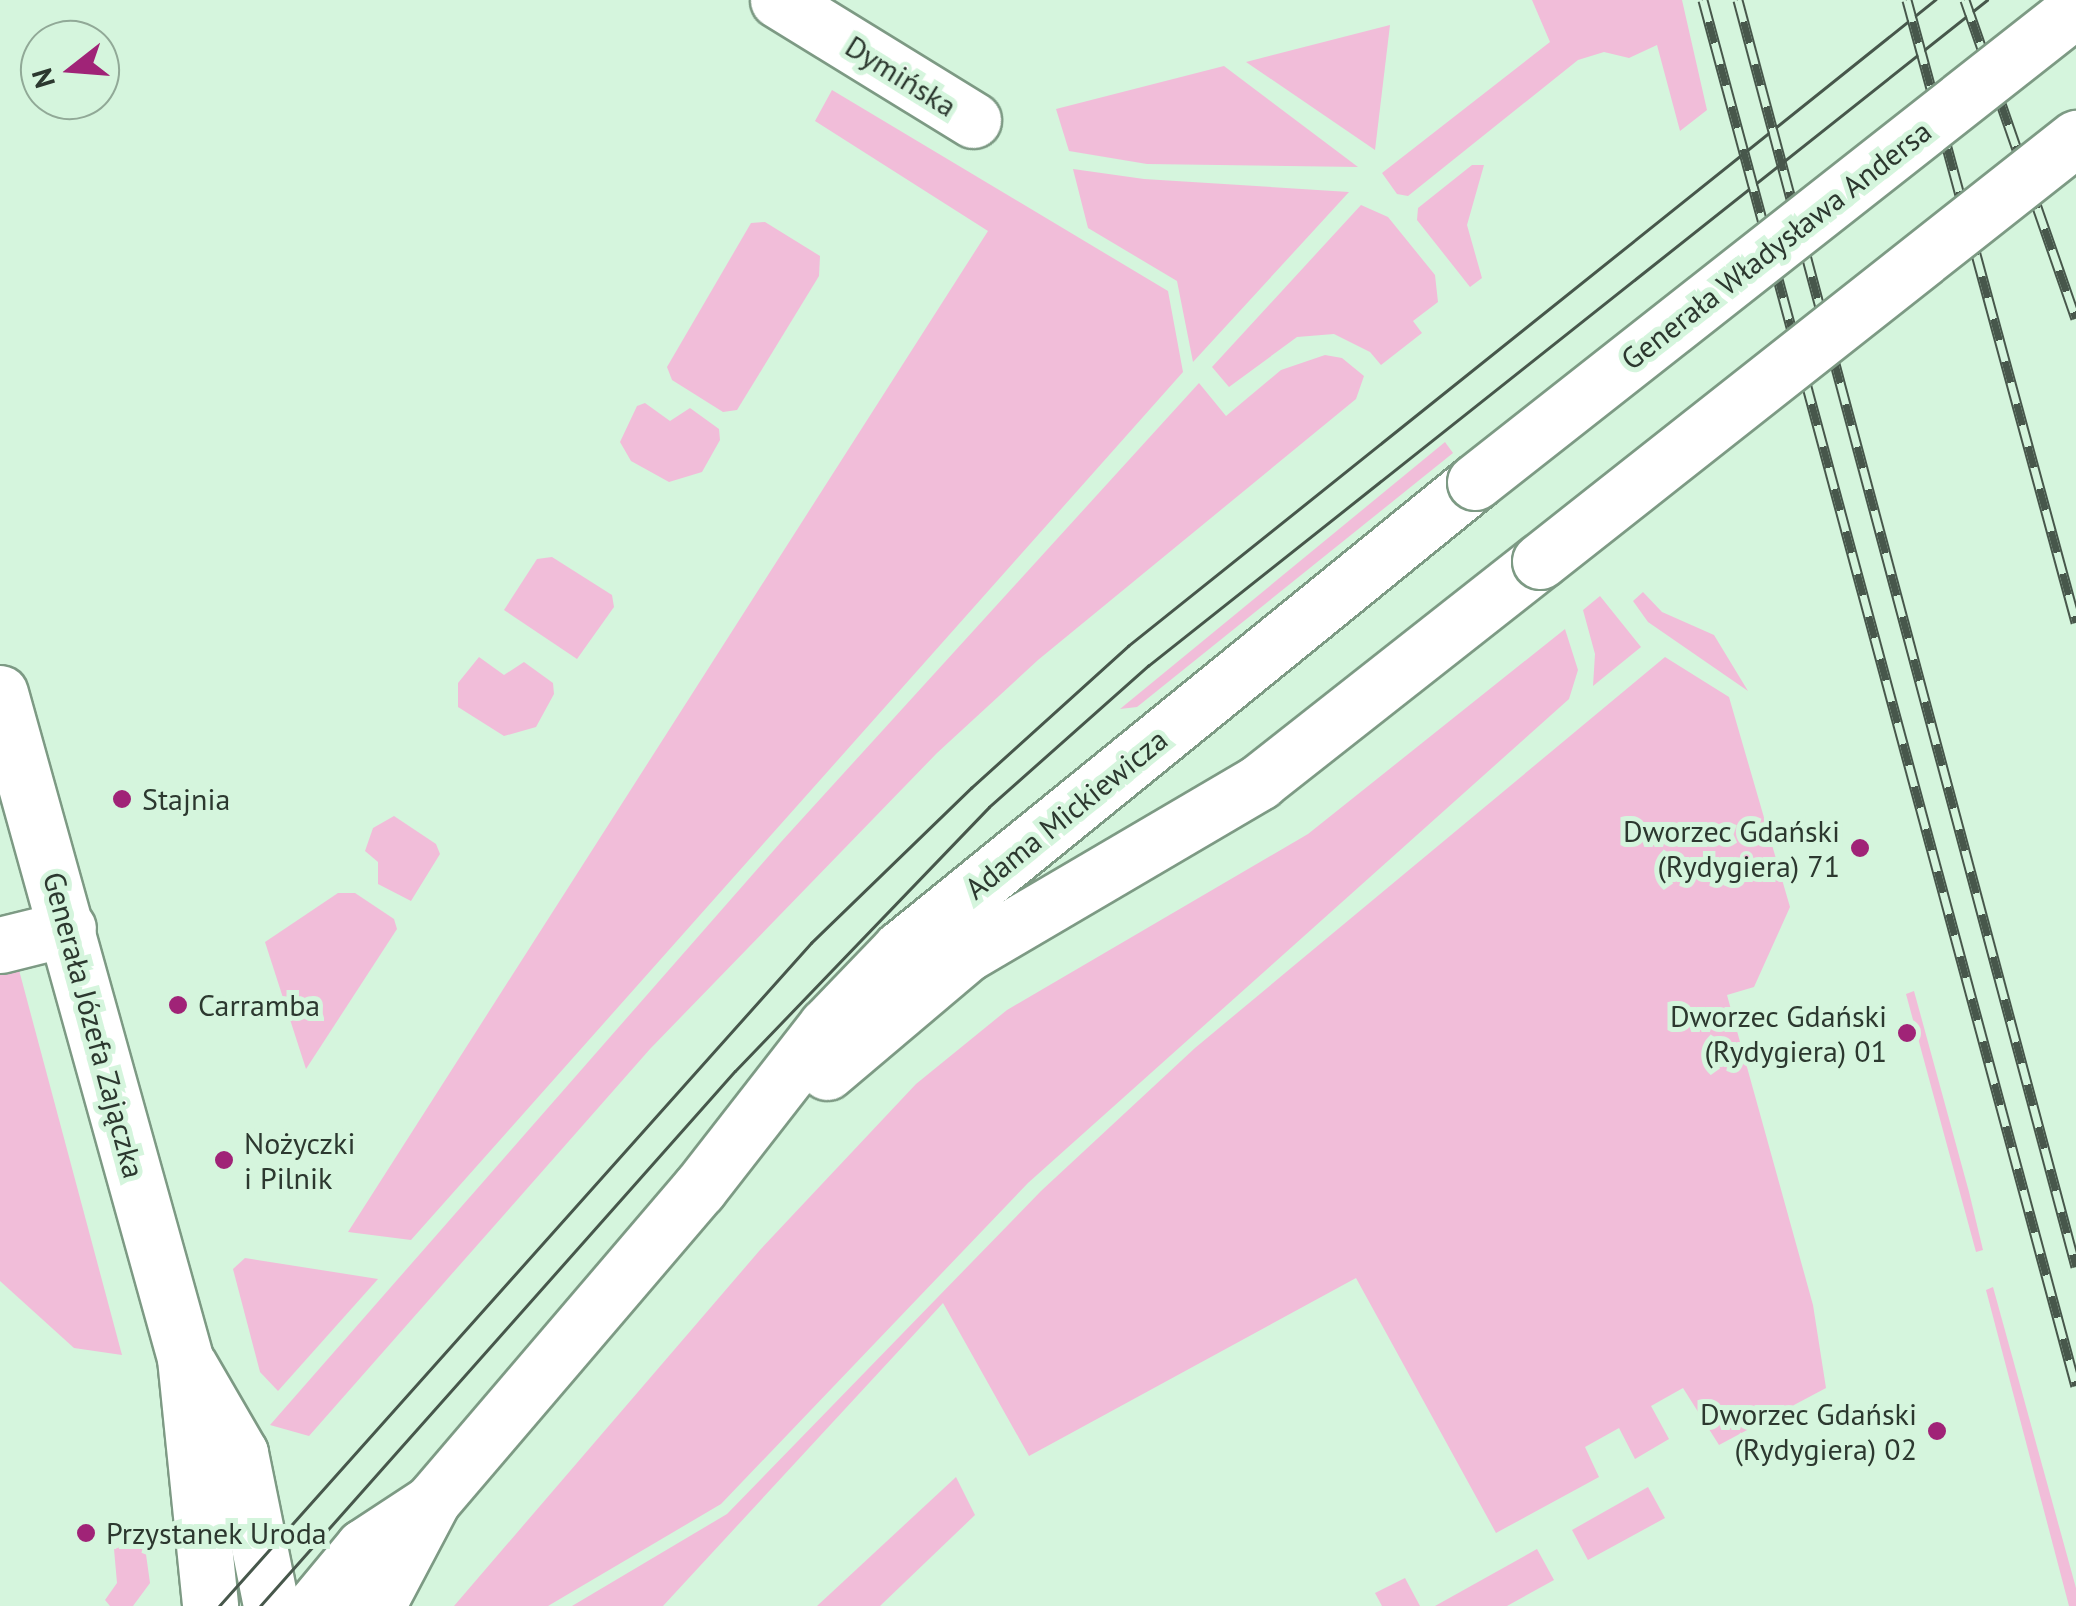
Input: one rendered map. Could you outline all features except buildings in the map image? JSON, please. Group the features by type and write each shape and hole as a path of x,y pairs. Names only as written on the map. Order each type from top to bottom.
{"main road":[{"name":"Dymińska","path":"778,0 973,120"},
{"name":"Generała Władysława Andersa","path":"1475,482 2076,9"},
{"name":"Adama Mickiewicza","path":"699,1188 968,954 1258,782 2076,138"},
{"name":"Adama Mickiewicza","path":"378,1606 433,1500 699,1188 826,1026 900,949 1475,482"},
{"name":"Generała Józefa Zajączka","path":"0,693 185,1358 210,1606"},
{"path":"0,945 68,928"},
{"name":"Generała Józefa Zajączka","path":"185,1358 240,1453 272,1606"},
{"name":"Adama Mickiewicza","path":"314,1606 363,1547 433,1500"}],"shaded area":[{"path":"1532,0 1682,0 1707,110 1680,131 1657,45 1629,58 1604,52 1578,60 1408,196 1397,194 1382,173 1550,42"},
{"path":"1390,25 1375,150 1246,62"},
{"path":"1224,66 1358,167 1147,164 1069,151 1056,109"},
{"path":"832,90 1168,291 1183,372 411,1240 348,1232 988,231 815,121"},
{"path":"1472,165 1484,165 1467,225 1482,278 1470,287 1417,220 1418,208"},
{"path":"1073,169 1144,179 1349,192 1193,362 1177,281 1088,228"},
{"path":"1361,205 1388,217 1435,275 1438,302 1413,321 1422,333 1381,365 1370,352 1334,334 1297,337 1229,387 1212,367"},
{"path":"765,222 820,256 819,276 737,410 723,412 672,380 667,367 751,223"},
{"path":"1325,355 1342,358 1364,376 1356,399 1038,660 937,753 650,1049 309,1436 270,1425 781,842 1199,383 1226,416 1281,370"},
{"path":"645,403 670,421 690,408 719,429 720,440 702,472 669,482 631,461 620,442 637,406"},
{"path":"1445,442 1453,453 1137,707 1120,709"},
{"path":"552,557 612,595 614,607 577,659 504,610 537,559"},
{"path":"1643,592 1662,612 1714,635 1748,691 1648,622 1633,601"},
{"path":"1600,596 1641,647 1593,686 1595,654 1583,610"},
{"path":"1565,629 1578,670 1569,699 1028,1183 721,1504 548,1606 454,1606 760,1250 916,1084 1007,1010 1308,834"},
{"path":"479,657 504,675 524,662 553,683 554,694 536,727 504,736 458,707 458,683"},
{"path":"1665,657 1729,697 1790,907 1754,987 1727,995 1813,1305 1826,1388 1719,1445 1683,1388 1651,1406 1669,1439 1635,1459 1619,1428 1585,1447 1599,1477 1496,1533 1356,1278 1029,1456 943,1303 663,1606 572,1606 727,1514 1041,1191 1195,1048"},
{"path":"394,816 436,844 440,854 411,901 378,884 378,862 365,851 373,828"},
{"path":"338,893 355,893 394,919 397,929 306,1069 265,942"},
{"path":"14,962 122,1355 74,1348 0,1281 0,966"},
{"path":"1914,991 1983,1250 1976,1252 1906,994"},
{"path":"245,1258 378,1279 278,1391 260,1372 233,1269"},
{"path":"1993,1287 2076,1588 2076,1606 2069,1606 1986,1290"},
{"path":"956,1477 975,1515 880,1606 817,1606"},
{"path":"1648,1487 1665,1518 1588,1560 1572,1530"},
{"path":"144,1540 150,1583 133,1606 110,1606 105,1600 117,1583 114,1549"},
{"path":"1537,1549 1554,1580 1507,1606 1435,1606"},
{"path":"1405,1578 1420,1606 1382,1606 1375,1593"}],"tram line":[{"path":"219,1606 811,943 971,788 1128,646 1935,0"},
{"path":"260,1606 735,1071 989,807 1148,666 1987,0"}],"railway":[{"path":"1703,0 2076,1386"},
{"path":"1738,0 2076,1267"},
{"path":"1907,0 2076,622"},
{"path":"1965,0 2076,318"}],"place":[{"name":"Stajnia","path":"122,799"},
{"name":"Dworzec Gdański (Rydygiera) 71","path":"1860,848"},
{"name":"Carramba","path":"178,1005"},
{"name":"Dworzec Gdański (Rydygiera) 01","path":"1907,1033"},
{"name":"Nożyczki i Pilnik","path":"224,1160"},
{"name":"Dworzec Gdański (Rydygiera) 02","path":"1937,1431"},
{"name":"Przystanek Uroda","path":"86,1533"}]}
